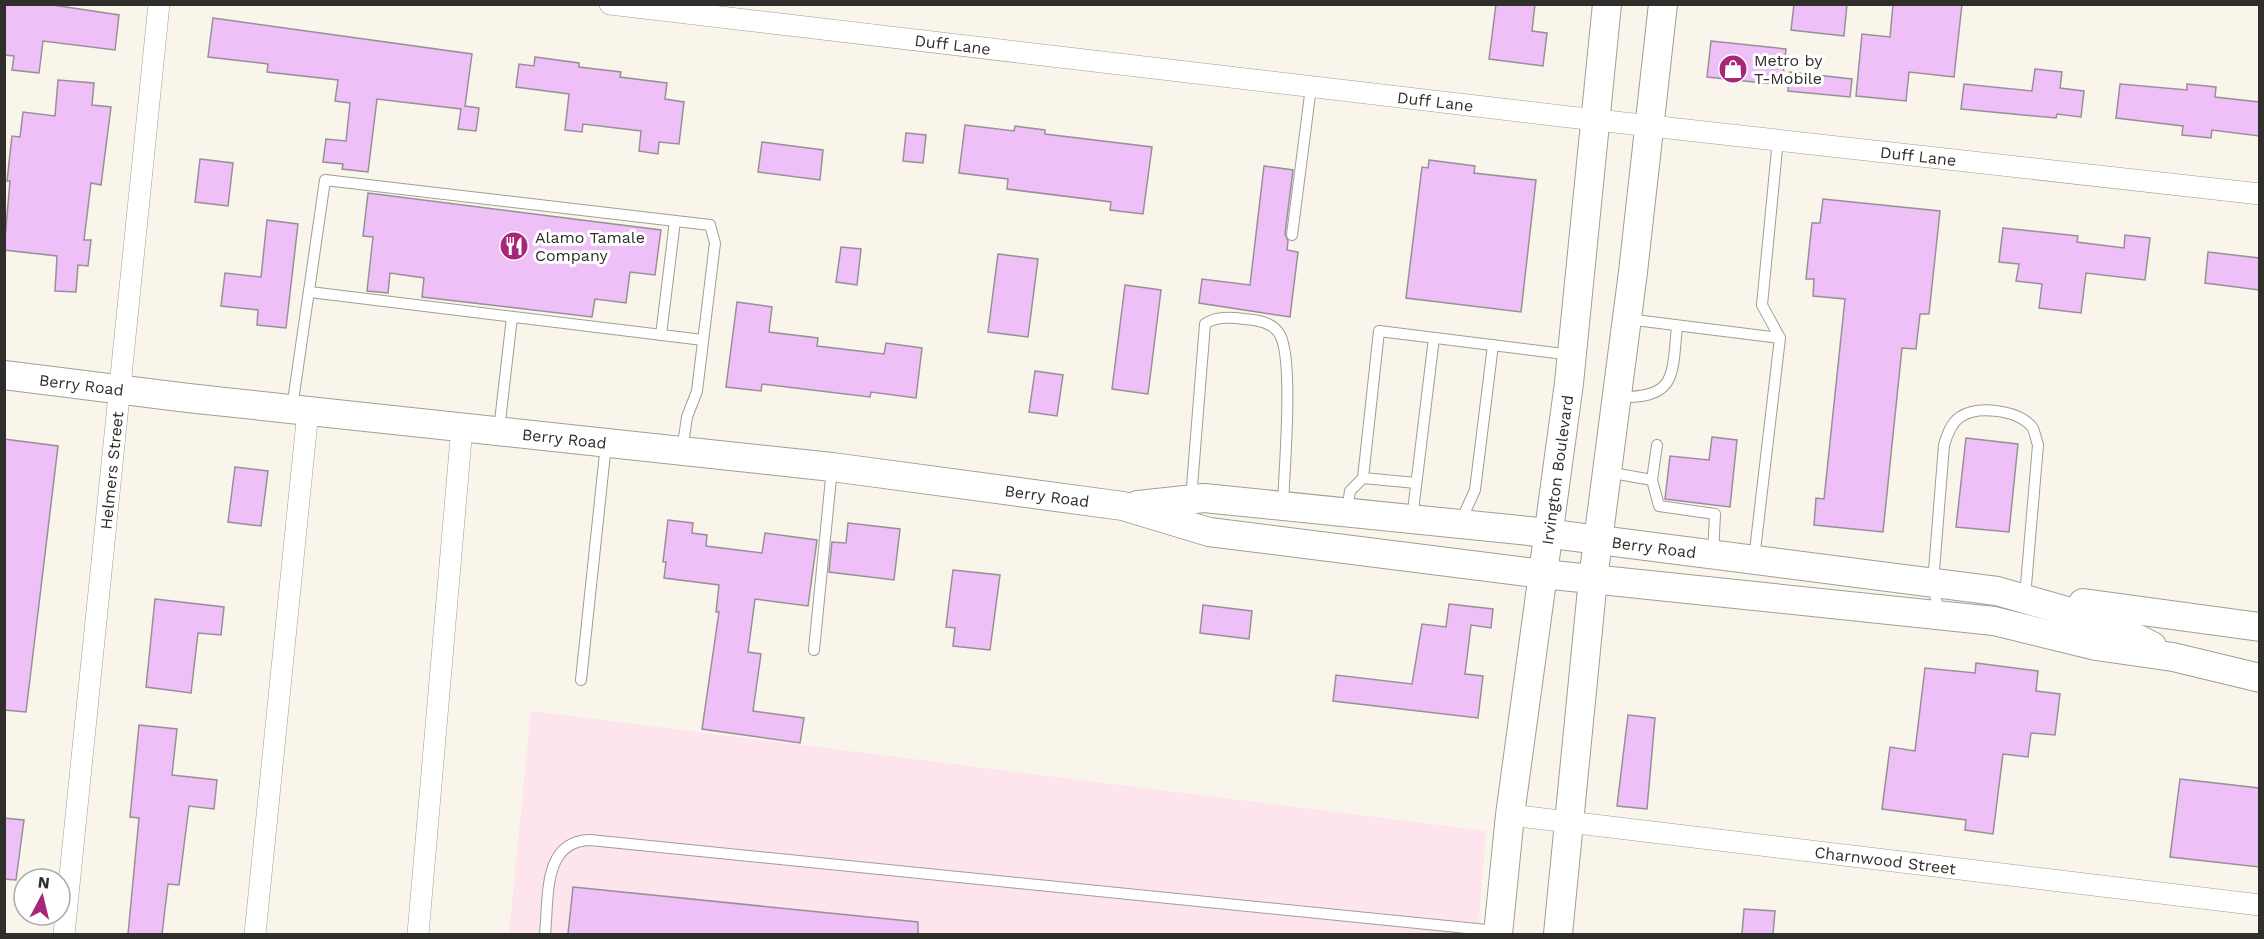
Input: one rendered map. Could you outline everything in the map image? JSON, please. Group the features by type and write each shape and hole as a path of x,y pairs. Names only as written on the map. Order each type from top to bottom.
{"street":[{"name":"Helmers Street","path":"64,934 159,4"},
{"name":"Duff Lane","path":"610,4 1596,120 2259,194"},
{"name":"Irvington Boulevard","path":"1498,933 1510,815 1572,355 1606,4"},
{"path":"1558,934 1593,579 1650,126 1663,4"},
{"name":"Berry Road","path":"4,375 118,390 681,453 832,467 1123,506 1209,532 1543,574 1994,621 2096,646 2173,657 2259,678"},
{"path":"255,934 300,410"},
{"path":"418,934 462,427"},
{"name":"Berry Road","path":"1123,506 1204,498 1598,539 1933,583 2016,595 2105,622 2173,657"},
{"path":"2016,595 2259,627"},
{"name":"Charnwood Street","path":"1510,815 1569,820 1936,868 2259,905"}],"lane":[{"path":"1292,235 1311,87"},
{"path":"1754,559 1780,338 1762,304 1779,139"},
{"path":"300,410 310,292 325,180 710,225 715,243 697,391 687,417 681,453"},
{"path":"661,335 675,221"},
{"path":"310,292 703,340"},
{"path":"499,431 512,317"},
{"path":"1191,500 1205,324 1212,319 1236,318 1264,321 1280,335 1286,362 1287,427 1283,506"},
{"path":"1626,319 1780,338"},
{"path":"1616,397 1640,398 1662,390 1670,378 1677,326"},
{"path":"1346,513 1350,491 1363,478 1379,331 1572,355"},
{"path":"1412,519 1434,338"},
{"path":"1459,524 1474,490 1493,345"},
{"path":"1939,615 1933,583 1946,438 1960,417 1975,411 1994,411 2015,416 2032,427 2038,445 2016,595"},
{"path":"581,680 606,444"},
{"path":"1657,445 1652,480 1659,506 1715,514 1713,554"},
{"path":"814,650 832,467"},
{"path":"1606,471 1652,480"},
{"path":"1363,478 1416,483"},
{"path":"545,934 553,862 564,845 577,840 1498,933"}],"shaded area":[{"path":"531,711 1486,831 1478,934 509,934"}],"building":[{"path":"4,4 46,4 119,15 115,50 43,41 39,73 12,70 14,56 4,55"},
{"path":"1496,4 1535,4 1532,31 1547,33 1543,66 1489,59"},
{"path":"1794,4 1847,4 1844,36 1791,30"},
{"path":"1893,4 1962,4 1954,77 1909,72 1906,101 1856,96 1862,34 1890,37"},
{"path":"213,18 472,54 465,106 479,108 476,131 458,129 461,109 377,99 368,172 342,169 343,164 323,162 326,139 346,141 350,103 335,101 338,80 267,72 268,64 208,57"},
{"path":"1711,41 1786,49 1782,85 1707,77"},
{"path":"535,57 579,63 579,67 621,72 620,77 667,83 665,99 684,102 679,144 659,142 658,154 639,151 641,131 583,124 582,132 565,130 569,94 516,87 519,64 534,66"},
{"path":"2035,69 2062,72 2060,88 2084,91 2081,117 2057,114 2056,118 1961,109 1964,84 2032,91"},
{"path":"1790,72 1852,79 1850,97 1788,91"},
{"path":"58,80 94,83 92,105 111,107 101,185 91,183 84,240 91,240 88,266 78,265 76,292 55,291 57,256 4,250 10,181 7,181 12,136 20,137 23,112 55,116"},
{"path":"2120,84 2187,90 2187,84 2216,87 2215,97 2259,102 2259,136 2212,130 2211,138 2182,135 2183,126 2116,118"},
{"path":"965,125 1014,131 1015,126 1045,130 1045,134 1152,147 1143,214 1110,210 1111,202 1007,189 1008,179 959,173"},
{"path":"906,133 926,135 923,163 903,161"},
{"path":"762,142 823,150 820,180 758,172"},
{"path":"200,159 233,163 228,206 195,202"},
{"path":"1429,160 1475,166 1474,173 1536,180 1521,312 1406,298 1422,167 1428,168"},
{"path":"1264,166 1293,170 1285,234 1288,241 1287,250 1298,252 1290,317 1199,303 1202,279 1250,285"},
{"path":"368,193 661,230 655,275 630,272 626,303 595,299 592,317 422,297 424,278 390,273 388,293 367,291 373,237 363,236"},
{"path":"1823,199 1940,211 1929,314 1920,314 1916,349 1902,348 1883,532 1814,525 1816,498 1824,499 1845,299 1813,296 1814,279 1806,279 1812,223 1820,223"},
{"path":"267,220 298,224 286,328 257,325 258,310 221,306 225,273 261,277"},
{"path":"2003,228 2078,236 2077,242 2124,248 2125,235 2150,238 2145,280 2086,273 2081,313 2039,308 2042,284 2016,281 2019,264 1999,262"},
{"path":"841,247 861,249 857,285 836,282"},
{"path":"2208,252 2259,258 2259,290 2205,283"},
{"path":"998,254 1038,259 1028,337 988,332"},
{"path":"1125,285 1161,290 1148,394 1112,389"},
{"path":"737,302 772,307 769,332 818,338 817,346 884,354 886,343 922,348 916,398 871,392 870,397 762,384 761,391 726,387"},
{"path":"1035,371 1063,375 1057,416 1029,412"},
{"path":"1712,437 1737,440 1730,507 1665,499 1670,456 1709,460"},
{"path":"1966,438 2018,444 2009,532 1956,527"},
{"path":"4,439 58,446 26,712 4,710"},
{"path":"235,467 268,471 261,526 228,522"},
{"path":"668,520 693,523 692,533 707,535 706,546 762,553 765,533 817,540 808,606 755,599 748,652 761,654 753,711 804,718 800,743 702,729 719,612 716,612 719,585 664,578 666,562 663,562"},
{"path":"848,523 900,529 894,580 829,572 832,542 846,543"},
{"path":"953,570 1000,575 990,650 953,646 955,628 946,627"},
{"path":"155,599 224,607 221,635 198,633 191,693 146,687"},
{"path":"1449,604 1493,609 1491,628 1471,625 1465,674 1483,676 1478,718 1333,701 1336,675 1412,684 1422,624 1446,627"},
{"path":"1203,605 1252,611 1249,639 1200,633"},
{"path":"1976,663 2038,671 2036,691 2060,694 2055,735 2031,733 2028,757 2003,754 1993,834 1965,830 1966,820 1882,809 1890,747 1915,751 1925,668 1975,673"},
{"path":"1628,715 1655,718 1647,809 1617,806"},
{"path":"139,725 177,729 172,775 217,780 214,809 189,806 179,885 168,884 162,934 128,934 139,818 130,817"},
{"path":"2180,779 2259,788 2259,867 2170,857"},
{"path":"4,818 24,820 18,867 12,867 12,880 4,879"},
{"path":"573,887 918,922 918,934 568,934"},
{"path":"1744,909 1775,911 1773,934 1742,934"}],"place":[{"name":"Metro by T-Mobile","path":"1733,69"},
{"name":"Alamo Tamale Company","path":"514,246"}]}
